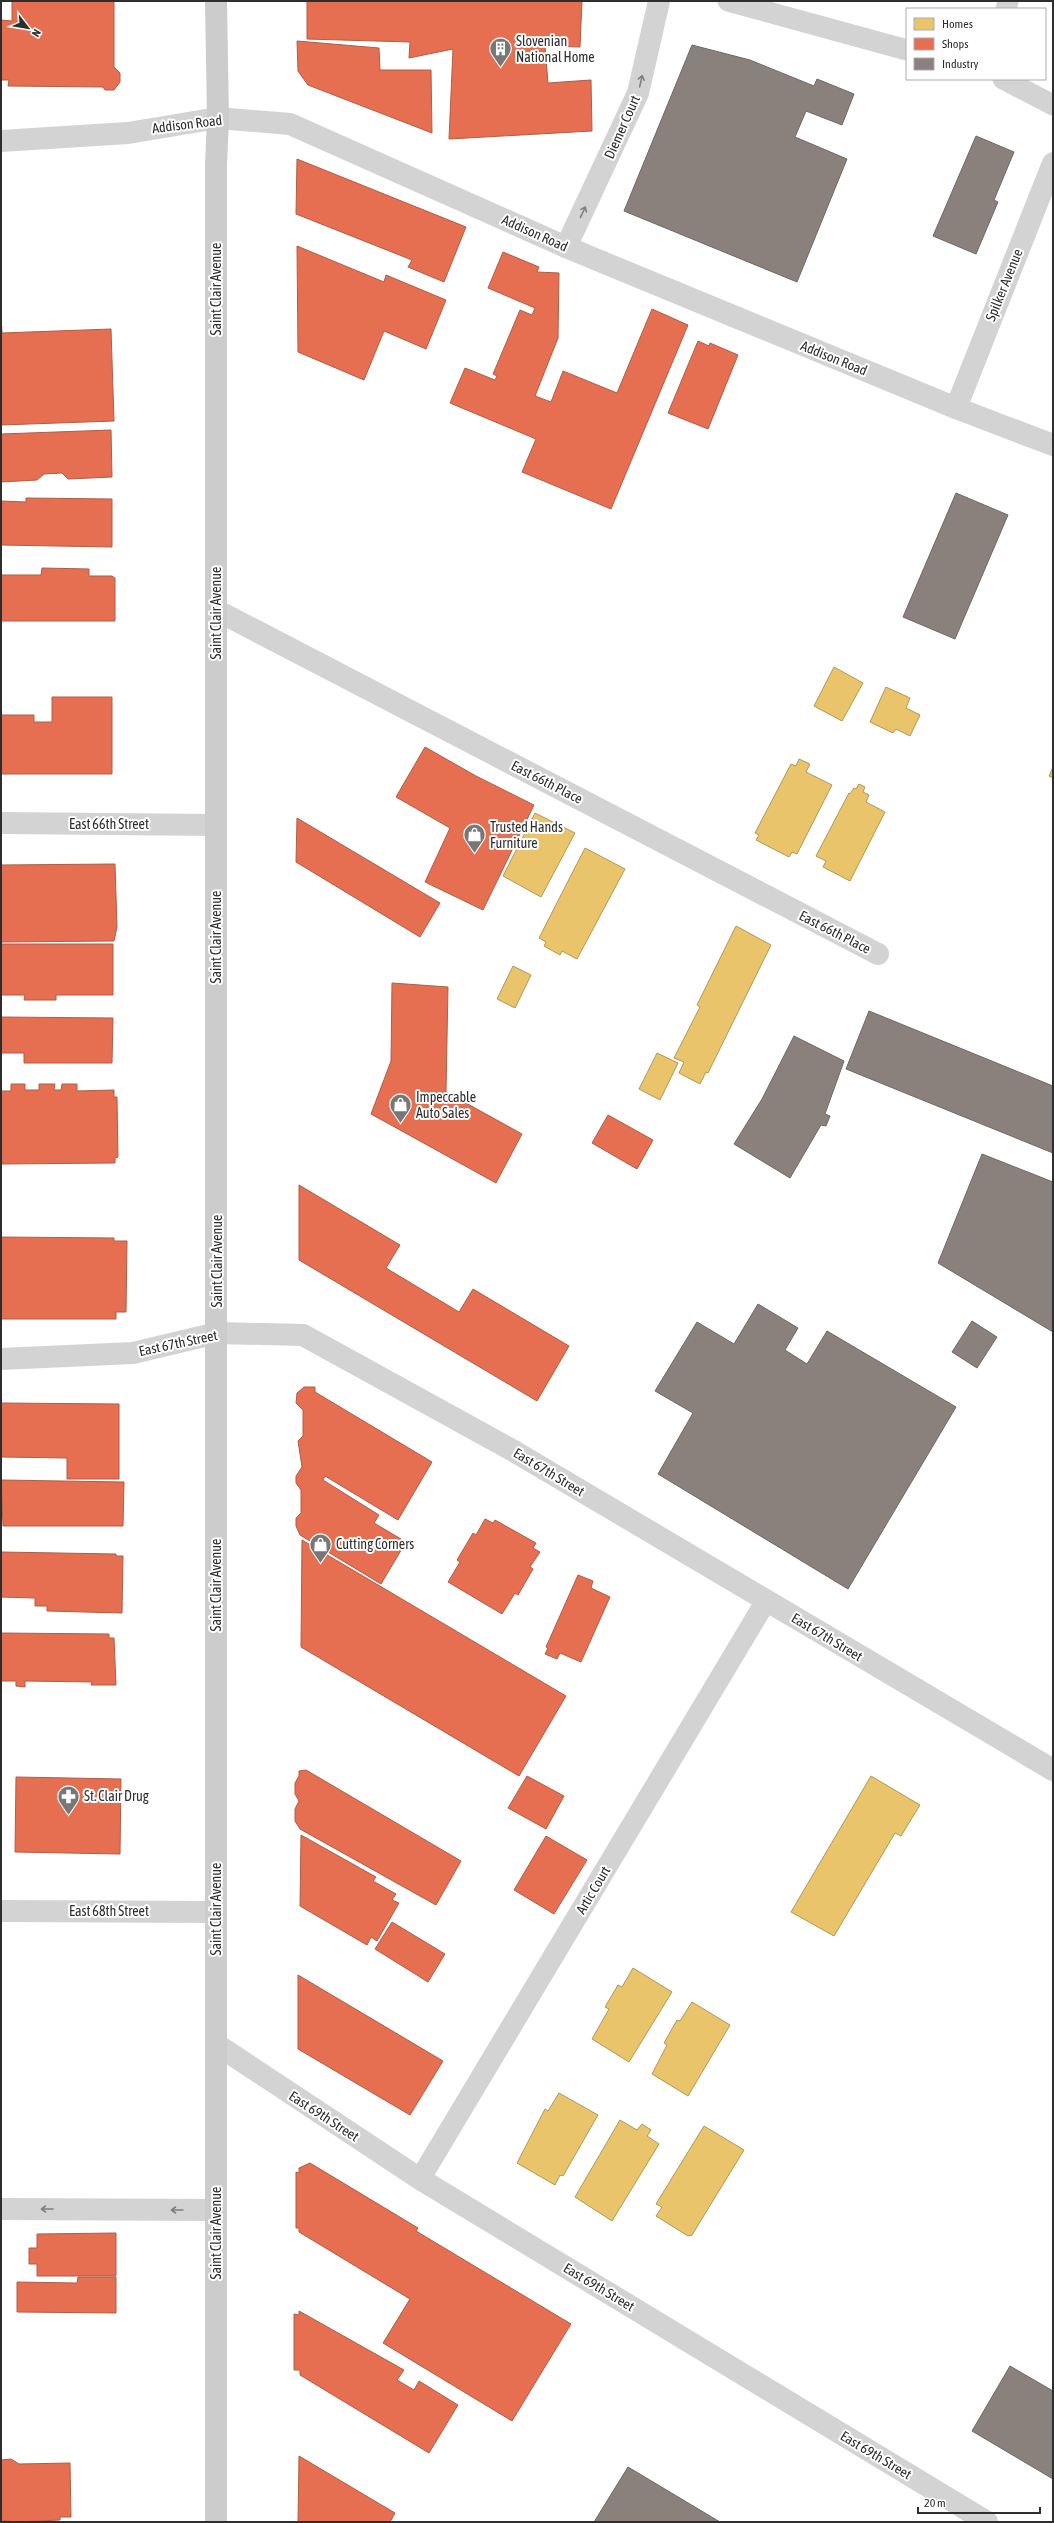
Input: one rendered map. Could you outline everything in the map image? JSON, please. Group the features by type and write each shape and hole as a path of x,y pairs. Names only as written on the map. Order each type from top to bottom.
{"main road":[{"name":"Saint Clair Avenue","path":"216,1 218,118 216,165 216,2522"}],"street":[{"name":"Diemer Court","path":"566,247 638,93 659,1"},
{"name":"Addison Road","path":"1,141 128,132 218,118 290,124 566,247 956,408 1053,445"},
{"name":"Spilker Avenue","path":"956,408 1053,162"},
{"name":"East 66th Place","path":"216,610 878,954"},
{"name":"East 66th Street","path":"1,824 216,825"},
{"name":"East 67th Street","path":"1,1359 133,1353 217,1333 303,1335 512,1450 1053,1770"},
{"name":"East 68th Street","path":"1,1911 216,1912"},
{"name":"East 69th Street","path":"216,2044 420,2179 987,2522"},
{"path":"1,2209 216,2210"}],"lane":[{"path":"728,1 906,50"},
{"path":"1005,80 1053,106"},
{"name":"Artic Court","path":"420,2179 766,1601"}],"building: Homes":[{"path":"834,667 863,683 842,721 814,706"},
{"path":"886,687 910,698 906,708 920,715 910,736 896,729 893,733 870,722"},
{"path":"799,759 810,764 806,772 832,785 797,854 792,852 789,857 756,840 759,835 755,833 791,764 796,766"},
{"path":"1053,767 1053,778 1049,776"},
{"path":"859,784 865,787 863,792 869,795 866,802 885,812 850,881 823,867 826,861 816,856 849,793 850,794 854,788 856,789"},
{"path":"535,813 575,833 541,897 503,876"},
{"path":"585,848 625,869 577,959 562,951 560,955 544,946 546,942 539,938"},
{"path":"736,926 771,945 708,1073 706,1072 700,1084 679,1073 684,1062 674,1058 700,1007 697,1005"},
{"path":"513,966 531,975 515,1008 497,999"},
{"path":"657,1053 678,1063 660,1100 639,1089"},
{"path":"871,1776 920,1805 901,1836 895,1833 834,1936 791,1912"},
{"path":"633,1968 672,1992 629,2062 592,2039 609,2009 605,2007 618,1985 622,1987"},
{"path":"692,2002 730,2025 688,2096 652,2074 667,2045 664,2043 677,2020 680,2021"},
{"path":"559,2093 598,2115 563,2176 560,2175 555,2185 517,2163 545,2109 548,2111"},
{"path":"620,2120 637,2130 642,2124 651,2130 647,2136 659,2144 612,2221 575,2197"},
{"path":"704,2126 744,2150 692,2235 688,2236 656,2216 662,2207 656,2204"}],"building: Shops":[{"path":"12,1 114,1 114,67 120,73 120,82 114,90 105,90 103,87 8,86 9,80 1,80 1,20 12,21"},
{"name":"Slovenian National Home","path":"307,1 582,1 580,47 545,46 548,83 591,80 592,131 449,139 453,49 409,58 410,42 307,39"},
{"path":"297,41 379,48 380,70 431,70 432,133 308,85 298,71"},
{"path":"297,159 466,227 444,282 408,267 412,260 296,214"},
{"path":"297,246 384,282 386,275 446,300 426,349 384,331 364,380 298,352"},
{"path":"503,252 539,267 537,272 559,273 558,338 535,396 551,402 563,371 617,393 652,309 688,325 611,509 522,472 536,439 450,403 465,368 495,380 497,376 493,374 520,310 532,315 535,308 488,288"},
{"path":"1,315 2,333 111,329 114,421 1,425"},
{"path":"698,341 709,346 710,343 738,355 708,429 668,413"},
{"path":"111,430 112,477 68,479 62,473 44,474 37,480 1,482 1,434"},
{"path":"26,498 112,499 112,547 1,545 1,501 26,502"},
{"path":"42,568 89,569 89,576 112,576 115,578 115,621 1,621 1,575 41,575"},
{"path":"52,697 112,697 112,774 1,774 1,715 34,715 34,722 52,722"},
{"name":"Trusted Hands Furniture","path":"425,747 476,776 534,805 483,910 425,882 450,828 396,797"},
{"path":"297,818 440,903 420,937 296,862"},
{"path":"115,864 117,927 114,941 1,942 1,865"},
{"path":"1,944 113,944 113,995 56,995 56,1000 24,1000 25,995 1,995"},
{"path":"392,983 448,987 446,1092 522,1134 496,1183 371,1114 391,1061"},
{"path":"1,1017 113,1018 112,1063 24,1063 24,1053 1,1053"},
{"path":"11,1084 25,1084 25,1090 39,1090 39,1084 55,1084 54,1090 61,1090 62,1084 77,1084 77,1091 114,1090 114,1097 117,1097 118,1157 115,1158 115,1163 1,1164 1,1091 11,1091"},
{"path":"608,1115 653,1140 637,1169 592,1143"},
{"path":"299,1185 400,1245 386,1268 459,1312 473,1289 569,1346 537,1401 299,1260"},
{"path":"1,1237 114,1238 114,1241 127,1241 126,1312 116,1312 116,1319 1,1319"},
{"path":"304,1387 315,1387 315,1392 432,1462 398,1520 325,1476 323,1480 379,1515 374,1523 406,1542 381,1584 300,1535 296,1526 296,1518 301,1513 301,1490 296,1483 296,1476 302,1467 298,1441 303,1436 303,1410 296,1403 297,1393"},
{"path":"1,1403 119,1404 119,1479 67,1479 67,1458 1,1457"},
{"path":"1,1480 124,1482 123,1526 3,1526"},
{"path":"485,1519 493,1523 495,1520 536,1543 533,1548 540,1552 530,1567 533,1569 518,1595 515,1593 502,1614 448,1582 460,1562 457,1560 473,1533 476,1535"},
{"path":"302,1540 566,1696 519,1776 301,1647"},
{"path":"1,1552 116,1554 116,1556 123,1556 122,1613 47,1611 47,1606 35,1606 35,1598 1,1597"},
{"path":"578,1575 593,1581 591,1588 610,1597 581,1662 560,1653 557,1659 545,1654 548,1648 546,1647"},
{"path":"1,1633 109,1634 109,1638 114,1638 116,1685 91,1685 92,1682 25,1681 25,1687 16,1686 16,1681 1,1681"},
{"path":"306,1770 461,1861 436,1905 300,1829 295,1821 295,1809 299,1801 295,1794 295,1783 299,1776 299,1771"},
{"path":"527,1776 564,1796 546,1829 508,1808"},
{"name":"St. Clair Drug","path":"16,1777 121,1779 120,1854 15,1852"},
{"path":"301,1835 376,1877 373,1881 396,1894 392,1900 399,1903 377,1941 371,1937 367,1945 300,1906"},
{"path":"546,1836 587,1860 554,1914 514,1890"},
{"path":"392,1922 445,1954 428,1982 375,1949"},
{"path":"298,1975 443,2061 410,2115 298,2049"},
{"path":"310,2163 418,2228 416,2231 571,2324 512,2421 383,2343 410,2299 299,2232 299,2228 296,2228 296,2172 299,2173 299,2168"},
{"path":"116,2233 116,2276 37,2276 37,2264 29,2264 29,2248 37,2248 37,2234"},
{"path":"78,2277 116,2277 116,2313 17,2312 17,2282 77,2283"},
{"path":"299,2311 404,2370 397,2380 414,2390 419,2381 458,2405 429,2453 300,2375 300,2370 294,2370 294,2314 299,2315"},
{"path":"299,2456 395,2513 390,2522 298,2522"},
{"path":"11,2459 19,2464 70,2463 71,2517 60,2517 60,2520 15,2522 1,2520 1,2460"}],"building: Industry":[{"path":"692,45 750,60 814,86 817,79 854,94 842,125 806,111 795,137 847,159 797,282 624,211"},
{"path":"976,136 1014,152 994,200 998,202 976,254 933,236"},
{"path":"956,493 1008,515 955,639 903,617"},
{"path":"869,1011 1053,1086 1053,1153 846,1069"},
{"path":"794,1036 844,1061 825,1114 830,1116 826,1126 821,1125 790,1178 734,1144 762,1099"},
{"path":"982,1154 1053,1182 1053,1332 938,1263"},
{"path":"758,1304 798,1328 785,1350 807,1364 827,1331 956,1407 848,1589 658,1474 693,1413 655,1391 697,1322 734,1344"},
{"path":"972,1321 997,1337 977,1368 952,1352"},
{"path":"1010,2366 1053,2391 1053,2479 972,2431"},
{"path":"628,2467 720,2522 594,2522"}],"place":[{"name":"Slovenian National Home","path":"500,68"},
{"name":"Trusted Hands Furniture","path":"474,854"},
{"name":"Impeccable Auto Sales","path":"400,1124"},
{"name":"Cutting Corners","path":"320,1564"},
{"name":"St. Clair Drug","path":"68,1816"}]}
